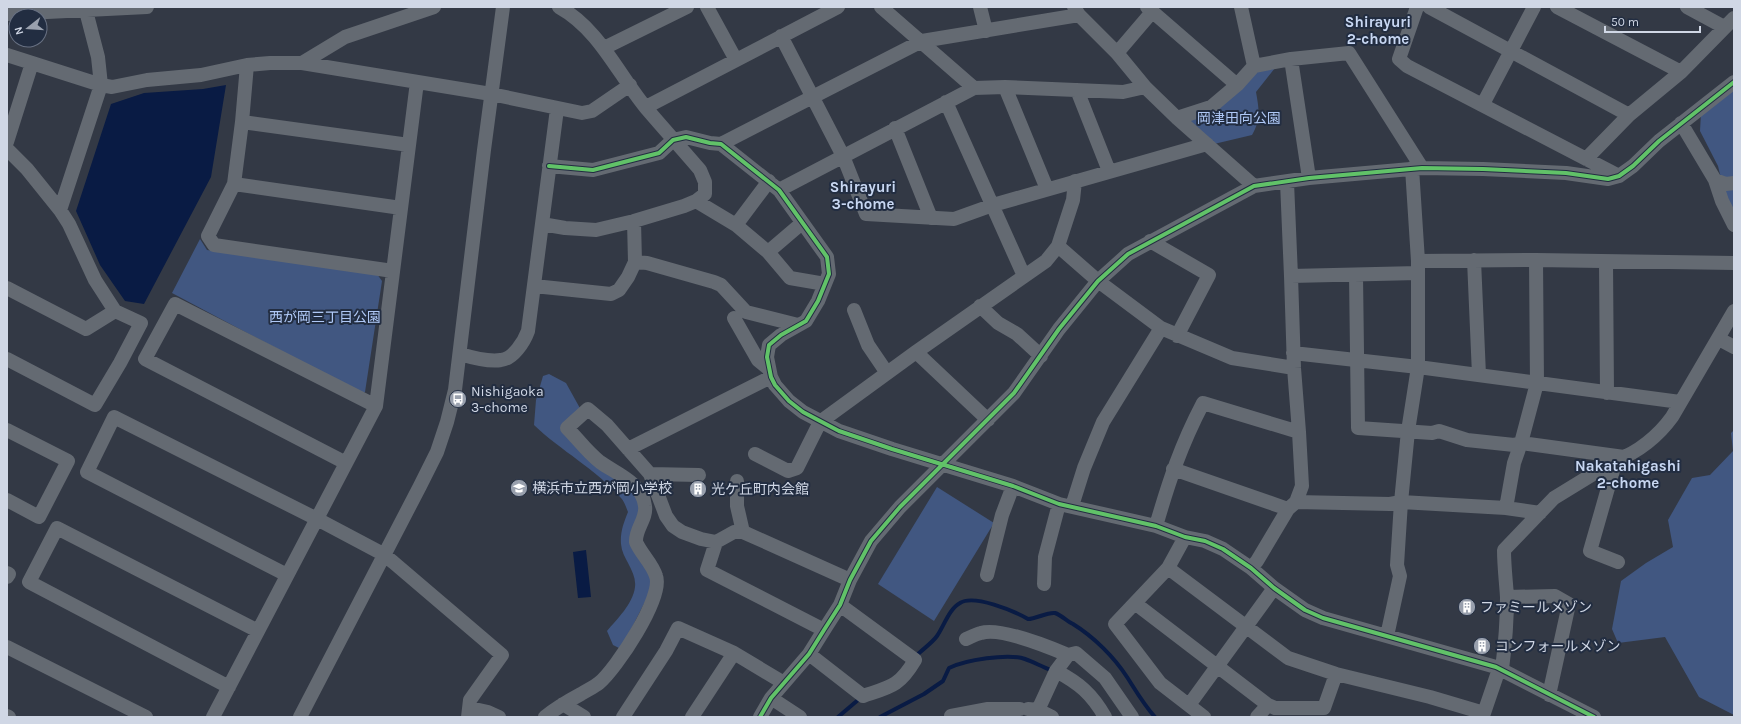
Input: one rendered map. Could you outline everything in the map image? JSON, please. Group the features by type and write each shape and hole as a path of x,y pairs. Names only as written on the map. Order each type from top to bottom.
{"street":[{"path":"7,14 147,7"},
{"path":"302,63 345,37 413,10 434,7"},
{"path":"300,717 437,452 447,422 455,390 460,354 491,94 503,7"},
{"path":"542,224 564,228 596,230 634,221 696,201 705,194 705,182 700,170 646,107 604,48 586,28 559,7"},
{"path":"604,48 687,7"},
{"path":"707,7 736,60"},
{"path":"646,107 838,7"},
{"path":"881,7 974,88"},
{"path":"980,7 986,31"},
{"path":"1241,7 1254,66"},
{"path":"1417,7 1400,59 1407,66 1483,104 1619,176"},
{"path":"1429,7 1629,115"},
{"path":"1483,104 1534,7"},
{"path":"1557,7 1681,72"},
{"path":"1586,159 1629,115 1681,72 1729,22 1687,7"},
{"path":"1117,53 1150,10 1237,85"},
{"path":"60,210 101,85 98,57 86,11"},
{"path":"549,166 593,170 659,153 674,140 686,137 721,144 922,42 986,31 1076,11 1117,53 1145,87 1177,118 1254,186"},
{"path":"781,36 843,156 866,214 954,219 993,205 1046,189 1207,144"},
{"path":"1177,118 1211,107 1237,85 1254,66 1349,53 1417,168 1418,367 1408,431 1401,502 1397,565 1400,576 1387,636"},
{"path":"7,55 101,85 112,87 147,80 201,75 270,63 302,63 491,94 582,113 592,111 630,85"},
{"path":"1291,60 1309,178"},
{"path":"7,142 32,63"},
{"path":"241,67 242,122 234,184 208,236 214,245 393,271"},
{"path":"213,717 376,406 418,82"},
{"path":"760,717 771,698 809,654 840,605 850,580 870,541 900,507 1014,393 1059,329 1098,281 1128,254 1254,186 1309,178 1417,168 1483,169 1566,173 1598,179 1608,179 1619,176 1633,166 1659,140 1734,82"},
{"path":"736,225 774,186 843,156 974,88 1005,87 1123,92 1145,87"},
{"path":"1005,87 1046,189"},
{"path":"1077,90 1110,171"},
{"path":"946,102 1024,276"},
{"path":"460,354 500,360 509,357 524,340 528,332 557,108"},
{"path":"242,122 409,145"},
{"path":"1681,123 1715,180 1722,201 1734,225"},
{"path":"895,128 931,218"},
{"path":"721,144 774,186 827,257 829,274 806,321 781,335 769,345 766,358 775,385 789,401 803,412 839,431 941,466 1012,486 1065,505 1156,526 1184,537 1195,538 1223,550 1251,568 1274,588 1305,610 1323,618 1500,669 1594,717"},
{"path":"7,149 27,169 60,210 69,224 95,280 115,311 140,323 120,363 95,405 7,359"},
{"path":"1715,180 1726,184 1734,183"},
{"path":"755,454 788,471 798,468 820,422 980,306 1046,261 1058,246 1073,200 1075,181"},
{"path":"1251,568 1292,506 1302,486 1293,353 1287,182"},
{"path":"234,184 401,208"},
{"path":"696,201 736,225 768,252 790,278 825,284"},
{"path":"534,286 611,294 619,290 628,277 634,262 634,221"},
{"path":"768,252 802,223"},
{"path":"1150,241 1209,275 1177,336"},
{"path":"1058,246 1098,281 1161,328 1232,358 1294,368"},
{"path":"1474,260 1479,376"},
{"path":"1291,276 1356,275 1474,260 1734,263"},
{"path":"1506,508 1514,463 1538,383 1536,260"},
{"path":"634,262 647,263 714,282 721,285 746,312 798,325"},
{"path":"1606,262 1608,393"},
{"path":"1356,275 1358,428 1432,433 1439,431 1467,440 1514,445 1521,443 1620,458"},
{"path":"7,288 86,329 115,311"},
{"path":"346,463 145,359 175,304 376,406"},
{"path":"980,306 998,323 1017,334 1041,356"},
{"path":"854,310 868,345 887,373"},
{"path":"1168,568 1288,658 1336,674 1430,697 1490,715 1500,669 1507,597 1504,550 1554,498 1662,432 1719,339 1734,311"},
{"path":"734,318 758,360 770,373"},
{"path":"1044,584 1045,557 1065,505 1084,468 1103,422 1161,328"},
{"path":"1719,339 1734,347"},
{"path":"916,352 988,420"},
{"path":"1293,353 1418,367 1680,402"},
{"path":"628,449 770,373"},
{"path":"1156,526 1173,469 1187,434 1203,403 1299,432"},
{"path":"545,717 563,704 599,684 623,655 638,632 657,586 656,576 636,542 636,537 645,513 644,501 642,497 626,478 600,462 567,428 588,409 606,425 650,474 666,516 673,526 688,534 716,542"},
{"path":"287,575 87,472 114,417 317,518 383,554 502,655 470,700 469,713 488,712 500,717"},
{"path":"7,430 68,461 39,517 7,500"},
{"path":"1618,562 1590,551 1620,458"},
{"path":"1173,469 1292,506 1390,504 1401,502 1506,508 1540,513"},
{"path":"650,474 699,475"},
{"path":"737,481 737,506 743,532"},
{"path":"987,575 1002,515 1012,486"},
{"path":"229,687 29,582 36,568 57,528 258,631"},
{"path":"824,630 707,570 716,542 734,532 743,532 850,580"},
{"path":"1184,537 1168,568 1136,604 1115,624 1160,683 1204,717"},
{"path":"7,573 9,574 7,577"},
{"path":"1189,705 1274,588"},
{"path":"1507,597 1555,596 1569,604 1550,695"},
{"path":"1136,604 1268,705 1275,708 1324,708 1336,674"},
{"path":"809,654 862,696 894,686 906,675 915,660 840,605"},
{"path":"623,717 666,651 678,628 734,653 784,683"},
{"path":"966,640 982,632 1005,634 1048,646 1068,655"},
{"path":"7,647 146,717"},
{"path":"692,717 734,653"},
{"path":"1038,710 1056,670 1068,655 1076,653 1105,678 1132,717"},
{"path":"1056,670 1077,682 1093,697 1105,717"},
{"path":"771,698 800,717"},
{"path":"563,704 584,717"},
{"path":"1257,717 1268,705"},
{"path":"950,716 988,709 1019,713 1038,710 1052,717"}],"green space":[{"name":"岡津田向公園","path":"1275,68 1256,92 1258,119 1252,135 1214,144 1188,121 1256,72"},
{"path":"1734,88 1734,214 1726,199 1718,166 1700,131 1701,113"},
{"name":"西が岡三丁目公園","path":"200,239 207,250 377,274 382,281 365,392 362,394 172,293"},
{"path":"549,374 566,383 581,410 561,428 619,478 640,501 638,523 653,586 621,649 613,645 607,631 628,605 634,593 634,576 624,555 621,544 622,531 628,512 622,499 601,478 534,425 536,400 543,376"},
{"path":"1734,430 1734,715 1699,697 1665,637 1618,643 1612,629 1621,581 1646,563 1673,547 1668,520 1692,478 1710,475 1733,451 1731,433"},
{"path":"937,487 994,523 934,621 878,584"}],"shaded area":[{"path":"226,85 211,177 144,304 125,301 100,265 76,211 111,104 144,93 203,89"},
{"path":"586,550 591,597 578,598 573,552"}],"waterway":[{"path":"917,655 937,636 953,609 960,603 966,601 984,602 1028,619 1055,613 1081,629 1110,655 1155,717"},
{"path":"880,717 924,694 943,681 949,668 965,662 987,658 1018,657 1051,670"},
{"path":"838,717 858,700"}],"cycle path":[{"path":"760,717 771,698 809,654 840,605 850,580 871,541 900,507 1014,393 1059,329 1098,281 1128,254 1254,186 1309,178 1422,168 1566,173 1608,179 1619,176 1633,166 1659,141 1734,82"},
{"path":"549,166 593,170 659,153 673,140 686,137 721,144 779,190 827,257 829,274 818,301 806,321 781,335 769,345 767,357 771,377 775,385 789,401 803,412 839,431 1013,486 1059,504 1156,526 1185,537 1205,541 1223,549 1251,568 1274,588 1305,610 1323,618 1496,667 1594,717"}],"place":[{"name":"Nishigaoka 3-chome","path":"458,399"},
{"name":"横浜市立西が岡小学校","path":"519,488"},
{"name":"光ケ丘町内会館","path":"698,489"},
{"name":"ファミールメゾン","path":"1467,607"},
{"name":"コンフォールメゾン","path":"1482,646"}],"district":[{"name":"Shirayuri 2-chome","path":"1378,30"},
{"name":"Shirayuri 3-chome","path":"863,196"},
{"name":"Nakatahigashi 2-chome","path":"1628,474"}]}
